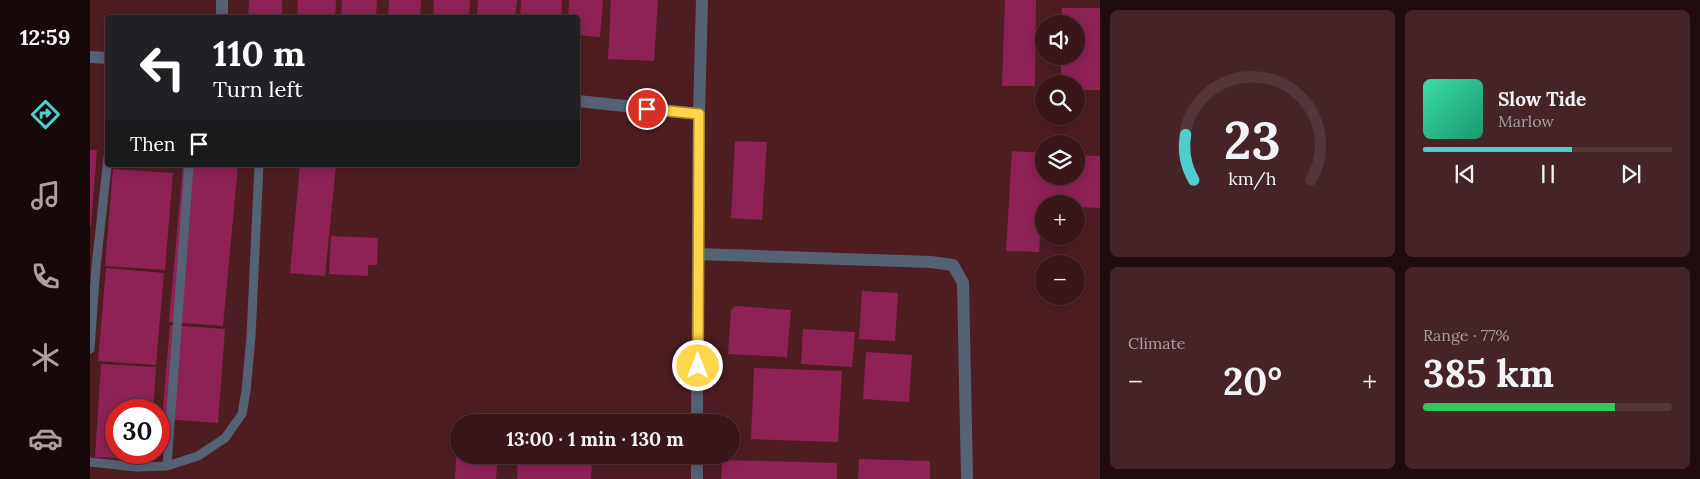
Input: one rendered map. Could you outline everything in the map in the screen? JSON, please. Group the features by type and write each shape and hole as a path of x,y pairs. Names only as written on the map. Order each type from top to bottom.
{"street":[{"path":"222,0 222,15"},
{"path":"697,414 699,114 702,0"},
{"path":"90,57 105,58"},
{"path":"580,101 699,114"},
{"path":"698,254 931,262 953,265 963,284 967,479"},
{"path":"697,464 697,479"}],"lane":[{"path":"90,349 96,267 107,167"},
{"path":"167,466 189,167"},
{"path":"90,462 136,467 167,466 198,456 225,438 242,414 251,337 259,167"}],"building":[{"path":"249,0 282,0 282,15 248,15"},
{"path":"298,0 336,0 335,15 297,15"},
{"path":"342,0 377,0 376,15 341,15"},
{"path":"389,0 421,0 420,15 388,15"},
{"path":"434,0 470,0 469,15 433,15"},
{"path":"478,0 517,0 515,15 477,14"},
{"path":"521,0 562,0 561,15 520,15"},
{"path":"569,0 603,0 600,37 580,35 580,15 568,15"},
{"path":"611,0 658,0 654,61 608,59"},
{"path":"1005,0 1036,0 1035,86 1002,86"},
{"path":"1062,8 1100,8 1100,90 1085,90 1085,75 1061,75 1061,65 1085,65 1085,15 1062,15"},
{"path":"735,141 767,142 762,220 731,218"},
{"path":"90,150 97,150 91,226 90,226"},
{"path":"1012,151 1035,152 1035,185 1085,185 1085,155 1100,156 1100,208 1085,207 1085,195 1035,195 1035,245 1040,245 1039,252 1006,251"},
{"path":"183,167 238,167 223,326 169,322"},
{"path":"300,167 336,167 325,276 290,273"},
{"path":"113,169 173,173 165,270 105,266"},
{"path":"331,236 378,238 377,265 368,265 368,276 329,274"},
{"path":"106,268 164,273 156,365 98,361"},
{"path":"862,291 898,293 895,341 859,339"},
{"path":"736,306 791,310 787,357 728,354 731,310"},
{"path":"170,325 225,329 218,423 170,420 170,399 164,399"},
{"path":"803,329 855,332 852,367 801,364"},
{"path":"866,352 912,355 909,402 863,399"},
{"path":"101,364 156,367 154,399 105,399 105,458 95,457"},
{"path":"754,368 842,371 838,442 751,439"},
{"path":"859,459 930,461 930,479 858,479"},
{"path":"740,460 837,463 837,479 721,479 722,464 740,464"},
{"path":"456,464 497,464 496,479 455,479"},
{"path":"518,464 592,464 591,479 517,479"}],"route":[{"path":"647,109 699,114 698,366"}]}
